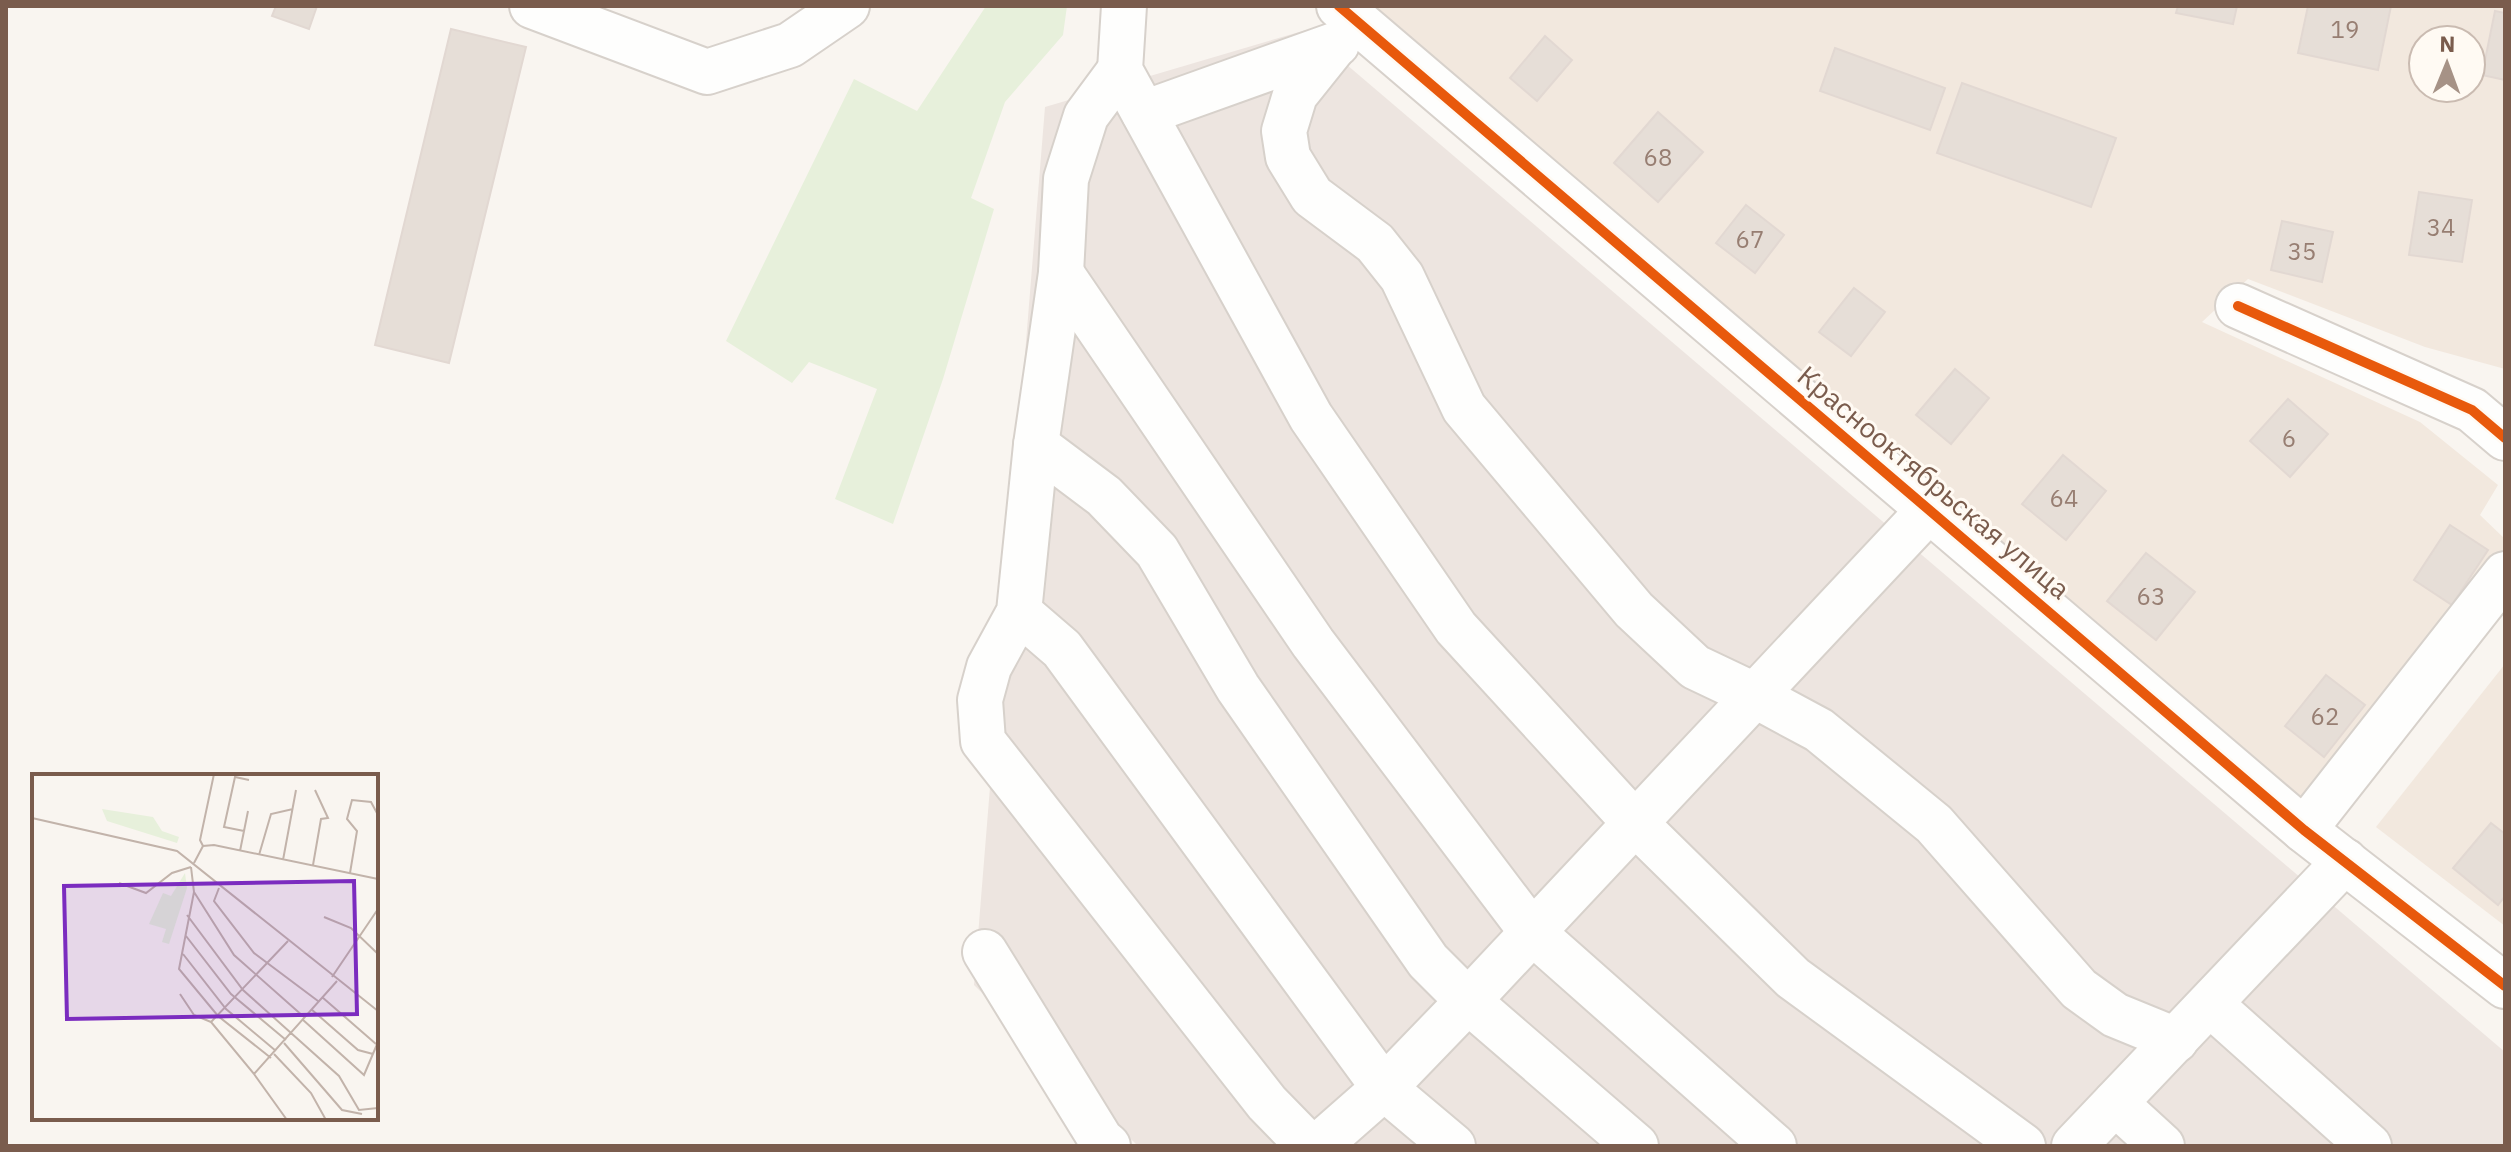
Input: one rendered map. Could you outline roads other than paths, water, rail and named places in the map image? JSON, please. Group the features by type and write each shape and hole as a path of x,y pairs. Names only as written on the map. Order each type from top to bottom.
{"street":[{"path":"532,6 707,72 790,45 847,6"},
{"path":"1124,6 1120,70 1311,417 1447,615 1634,822 1793,978 2023,1146"},
{"path":"1144,113 1345,25"},
{"path":"1345,25 1295,95 1284,131 1288,157 1312,196 1375,243 1402,277 1464,408 1634,610 1695,667 1819,730 1934,824 2079,989 2115,1015 2176,1040"},
{"name":"Краснооктябрьская улица","path":"1345,25 1929,510 2304,830 2505,986"},
{"path":"1120,70 1086,116 1066,179 1061,273 1036,445 1019,612 989,667 980,700 983,741 1267,1103 1309,1146"},
{"path":"1061,273 1313,643 1531,931 1774,1146"},
{"path":"2238,306 2472,410 2505,438"},
{"path":"1036,445 1104,496 1157,551 1238,688 1428,961 1468,1001 1636,1146"},
{"path":"1318,1146 1384,1088 1468,1001 1929,510"},
{"path":"2304,830 2505,574"},
{"path":"1019,612 1062,649 1384,1088 1453,1146"},
{"path":"2074,1146 2345,861"},
{"path":"985,952 1101,1140 1108,1146"},
{"path":"2210,1004 2369,1146"},
{"path":"2115,1103 2162,1146"}]}
